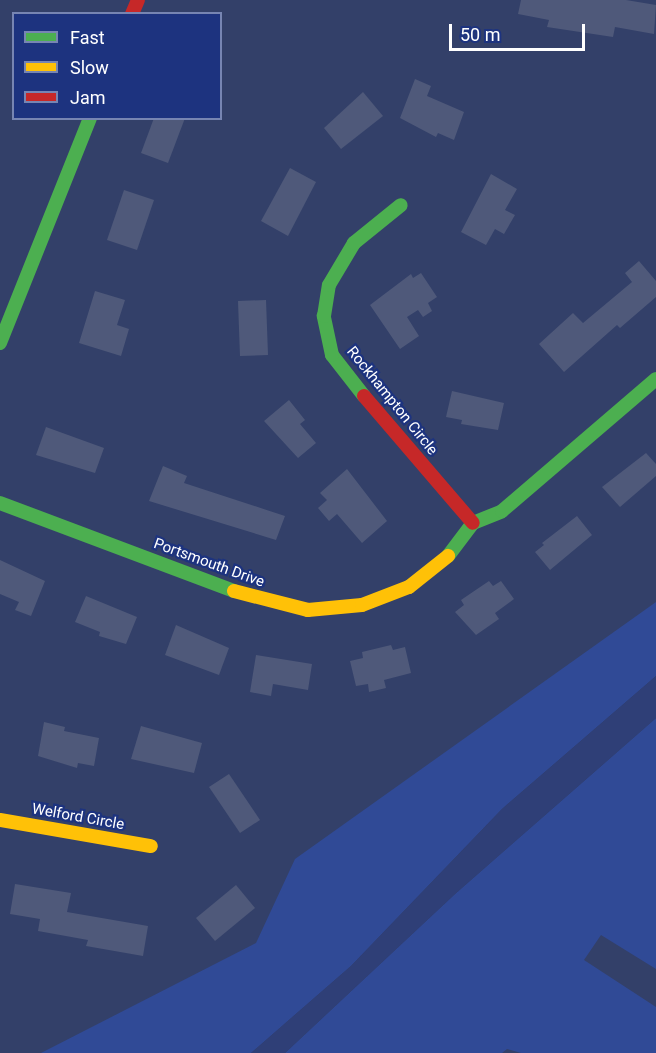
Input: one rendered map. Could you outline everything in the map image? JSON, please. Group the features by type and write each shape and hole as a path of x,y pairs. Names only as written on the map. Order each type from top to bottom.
{"street":[{"path":"0,344 89,120"},
{"name":"Rockhampton Circle","path":"401,205 354,243 329,285 324,316 332,355 382,420 473,523"},
{"path":"473,523 502,511 656,380"},
{"name":"Portsmouth Drive","path":"0,503 255,599 308,610 362,605 409,587 456,550 473,523"},
{"name":"Welford Circle","path":"0,820 151,846"}],"shaded area":[{"path":"656,602 656,676 502,809 351,966 251,1053 41,1053 256,943 295,859"},
{"path":"656,676 656,718 455,894 285,1053 251,1053 351,966 502,809"},
{"path":"656,718 656,969 601,935 584,960 656,1007 656,1053 521,1053 507,1049 502,1053 285,1053 455,894"}],"building":[{"path":"521,0 626,0 656,5 654,34 615,27 613,37 547,27 549,20 518,14"},
{"path":"415,79 431,86 427,96 464,112 454,140 438,133 436,137 400,118"},
{"path":"363,92 383,116 341,149 324,128"},
{"path":"153,120 184,120 168,163 141,153"},
{"path":"290,168 316,182 288,236 261,221"},
{"path":"491,174 517,189 505,210 515,215 504,234 495,229 486,245 461,232"},
{"path":"124,190 154,200 137,250 107,240"},
{"path":"639,261 656,281 656,297 620,328 617,325 564,372 539,344 573,313 583,323 632,282 625,273"},
{"path":"421,273 437,297 428,303 432,311 423,317 418,310 407,317 419,336 400,349 370,305 411,274 413,278"},
{"path":"95,291 125,300 117,325 129,329 121,356 79,343"},
{"path":"266,300 268,355 240,356 238,301"},
{"path":"452,391 504,403 498,430 461,424 462,420 446,417"},
{"path":"289,400 305,420 300,424 316,443 298,458 264,421"},
{"path":"46,427 104,448 95,473 36,455"},
{"path":"646,453 656,464 656,476 620,507 602,487"},
{"path":"163,466 187,476 184,483 285,516 276,540 149,501"},
{"path":"347,469 387,521 362,543 337,514 329,521 318,508 327,500 320,493"},
{"path":"577,516 592,535 550,570 535,552 544,545 542,543"},
{"path":"0,560 45,581 31,616 15,610 19,602 0,594"},
{"path":"489,581 493,586 501,581 514,599 495,613 499,619 476,635 455,612 464,605 461,600"},
{"path":"86,596 137,617 126,644 99,636 100,632 75,622"},
{"path":"176,625 229,648 219,675 165,655"},
{"path":"391,645 393,650 405,647 411,673 384,680 386,688 369,692 368,684 356,686 350,661 363,658 362,652"},
{"path":"256,655 312,664 308,690 273,684 271,696 250,692"},
{"path":"44,722 65,727 64,731 99,738 94,766 78,763 77,768 38,756"},
{"path":"141,726 202,743 194,773 131,759"},
{"path":"229,774 260,820 240,833 209,787"},
{"path":"15,884 71,893 67,912 148,926 143,956 86,946 88,940 38,931 40,919 10,914"},
{"path":"236,885 255,908 215,941 196,918"}],"traffic: fast":[{"path":"0,343 89,120"},
{"path":"364,396 332,355 324,316 329,285 354,243 401,205"},
{"path":"448,556 473,523 502,511 656,379"},
{"path":"0,503 234,591"}],"traffic: slow":[{"path":"234,591 308,610 362,605 409,587 448,556"},
{"path":"0,820 151,846"}],"traffic: jam":[{"path":"133,12 138,0"},
{"path":"364,396 473,523"}]}
